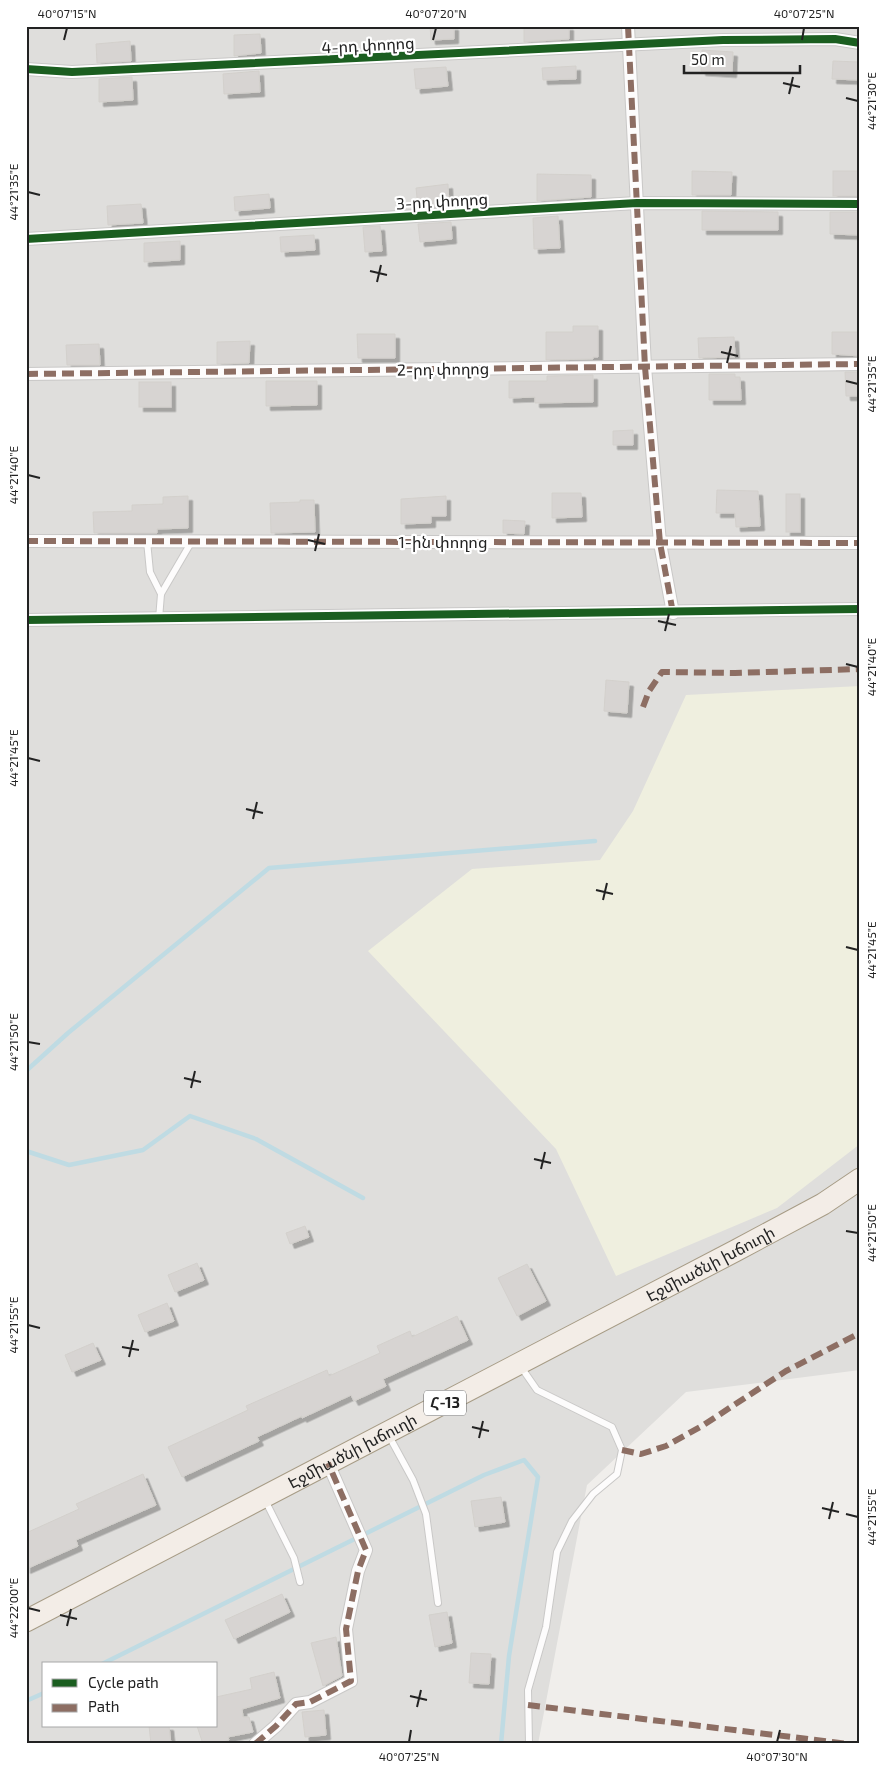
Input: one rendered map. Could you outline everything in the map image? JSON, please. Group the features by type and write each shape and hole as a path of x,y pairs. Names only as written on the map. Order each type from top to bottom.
{"main road":[{"name":"Էջմիածնի խճուղի","path":"26,1620 784,1225 822,1204 860,1179"}],"street":[{"path":"628,26 645,367 660,543 673,613"},
{"name":"4-րդ փողոց","path":"26,69 72,72 723,40 835,39 860,43"},
{"name":"3-րդ փողոց","path":"26,239 637,203 860,204"},
{"name":"2-րդ փողոց","path":"26,374 860,364"},
{"name":"1-ին փողոց","path":"26,541 860,543"},
{"path":"26,620 860,610"},
{"path":"255,1744 296,1704 310,1702 351,1681 346,1629 358,1571 366,1550 328,1464"}],"lane":[{"path":"146,541 150,572 162,594"},
{"path":"159,618 162,594 192,541"},
{"path":"519,1364 537,1390 612,1427 622,1450 617,1474 593,1494 572,1521 557,1552 546,1627 528,1690 529,1744"},
{"path":"387,1433 413,1480 426,1514 438,1603"},
{"path":"264,1497 294,1558 300,1582"}],"shaded area":[{"path":"26,26 860,26 860,1370 686,1392 587,1485 538,1744 26,1744"}],"green space":[{"path":"860,686 860,1144 777,1208 616,1276 556,1149 368,951 472,869 600,860 633,811 686,695"}],"building":[{"path":"430,26 454,26 454,39 431,40"},
{"path":"524,26 569,26 569,39 524,42"},
{"path":"260,34 261,53 234,56 234,35"},
{"path":"130,41 131,61 97,63 96,44"},
{"path":"702,50 733,52 732,73 701,71"},
{"path":"833,61 860,62 860,80 832,79"},
{"path":"576,66 576,79 543,80 542,68"},
{"path":"446,67 448,86 416,89 414,69"},
{"path":"259,71 260,92 224,94 223,74"},
{"path":"132,77 133,100 99,102 99,79"},
{"path":"692,171 732,172 731,195 692,195"},
{"path":"833,171 860,171 860,196 833,196"},
{"path":"537,174 591,175 591,197 537,201"},
{"path":"448,184 449,206 418,208 416,188"},
{"path":"269,194 270,208 235,211 234,197"},
{"path":"141,204 143,223 108,225 107,206"},
{"path":"702,211 778,212 778,230 702,230"},
{"path":"830,212 860,212 860,235 830,234"},
{"path":"558,216 560,248 534,249 533,218"},
{"path":"451,222 452,239 420,242 418,224"},
{"path":"380,226 382,251 365,252 363,227"},
{"path":"314,235 315,250 281,252 280,237"},
{"path":"180,241 180,260 144,262 144,243"},
{"path":"573,326 598,326 598,357 593,357 593,359 546,360 546,332 573,332"},
{"path":"832,332 860,332 860,356 832,354"},
{"path":"357,334 395,334 395,358 358,358"},
{"path":"734,337 735,357 699,358 698,338"},
{"path":"250,341 249,363 217,364 217,342"},
{"path":"99,344 100,365 67,365 66,345"},
{"path":"845,372 860,372 860,396 846,396"},
{"path":"709,374 735,374 735,377 740,377 741,400 709,400"},
{"path":"593,375 593,402 535,403 535,397 509,398 509,381 547,381 547,376"},
{"path":"266,381 317,381 317,405 266,406"},
{"path":"139,382 171,382 171,407 139,407"},
{"path":"633,430 633,445 613,445 613,431"},
{"path":"717,490 758,491 760,526 736,527 735,513 716,513"},
{"path":"552,493 581,493 582,517 552,518"},
{"path":"786,494 800,494 800,532 786,532"},
{"path":"188,496 188,528 157,529 157,533 94,533 93,512 132,511 132,505 163,504 163,497"},
{"path":"446,496 446,516 431,516 431,523 401,524 401,499"},
{"path":"300,500 314,500 315,532 271,533 270,503 300,502"},
{"path":"503,520 525,521 524,534 503,533"},
{"path":"606,680 629,682 627,713 604,711"},
{"path":"305,1226 309,1237 290,1244 286,1233"},
{"path":"197,1263 204,1280 175,1292 168,1275"},
{"path":"527,1264 546,1301 517,1316 498,1278"},
{"path":"167,1303 174,1321 145,1332 138,1315"},
{"path":"457,1316 468,1340 383,1379 386,1386 354,1401 351,1395 302,1418 302,1416 257,1437 259,1441 182,1477 168,1447 248,1410 246,1406 327,1370 329,1376 380,1353 377,1346 410,1331 412,1337"},
{"path":"93,1343 101,1360 72,1372 65,1355"},
{"path":"143,1474 156,1505 76,1540 78,1546 26,1569 26,1533 79,1509 76,1504"},
{"path":"501,1497 505,1522 475,1527 471,1501"},
{"path":"282,1594 290,1612 234,1639 225,1620"},
{"path":"447,1612 452,1643 435,1647 429,1615"},
{"path":"336,1637 342,1676 323,1686 311,1643"},
{"path":"471,1653 491,1654 489,1684 469,1683"},
{"path":"274,1672 280,1698 242,1709 243,1717 249,1717 253,1732 228,1737 229,1740 219,1744 203,1744 198,1728 218,1728 218,1697 252,1689 250,1678"},
{"path":"324,1710 326,1735 305,1737 302,1712"},
{"path":"149,1728 169,1728 171,1744 151,1744"}],"waterway":[{"path":"26,1071 68,1033 269,868 595,841"},
{"path":"26,1151 69,1165 143,1150 190,1116 256,1139 363,1198"},
{"path":"106,1662 484,1475 524,1460 538,1477 509,1656 501,1744"},
{"path":"26,1701 42,1694"}],"marked path":[{"path":"628,26 645,367 660,543 673,613"},
{"path":"26,374 860,364"},
{"path":"26,541 860,543"},
{"path":"643,707 649,691 662,672 735,673 860,669"},
{"path":"622,1450 641,1454 666,1446 702,1426 786,1371 860,1333"},
{"path":"255,1744 276,1726 296,1704 310,1702 351,1681 346,1629 358,1571 366,1550 328,1463"},
{"path":"528,1705 849,1744"}],"cycle path":[{"path":"26,69 72,72 723,40 835,39 860,43"},
{"path":"26,239 637,203 860,204"},
{"path":"26,620 860,609"}]}
